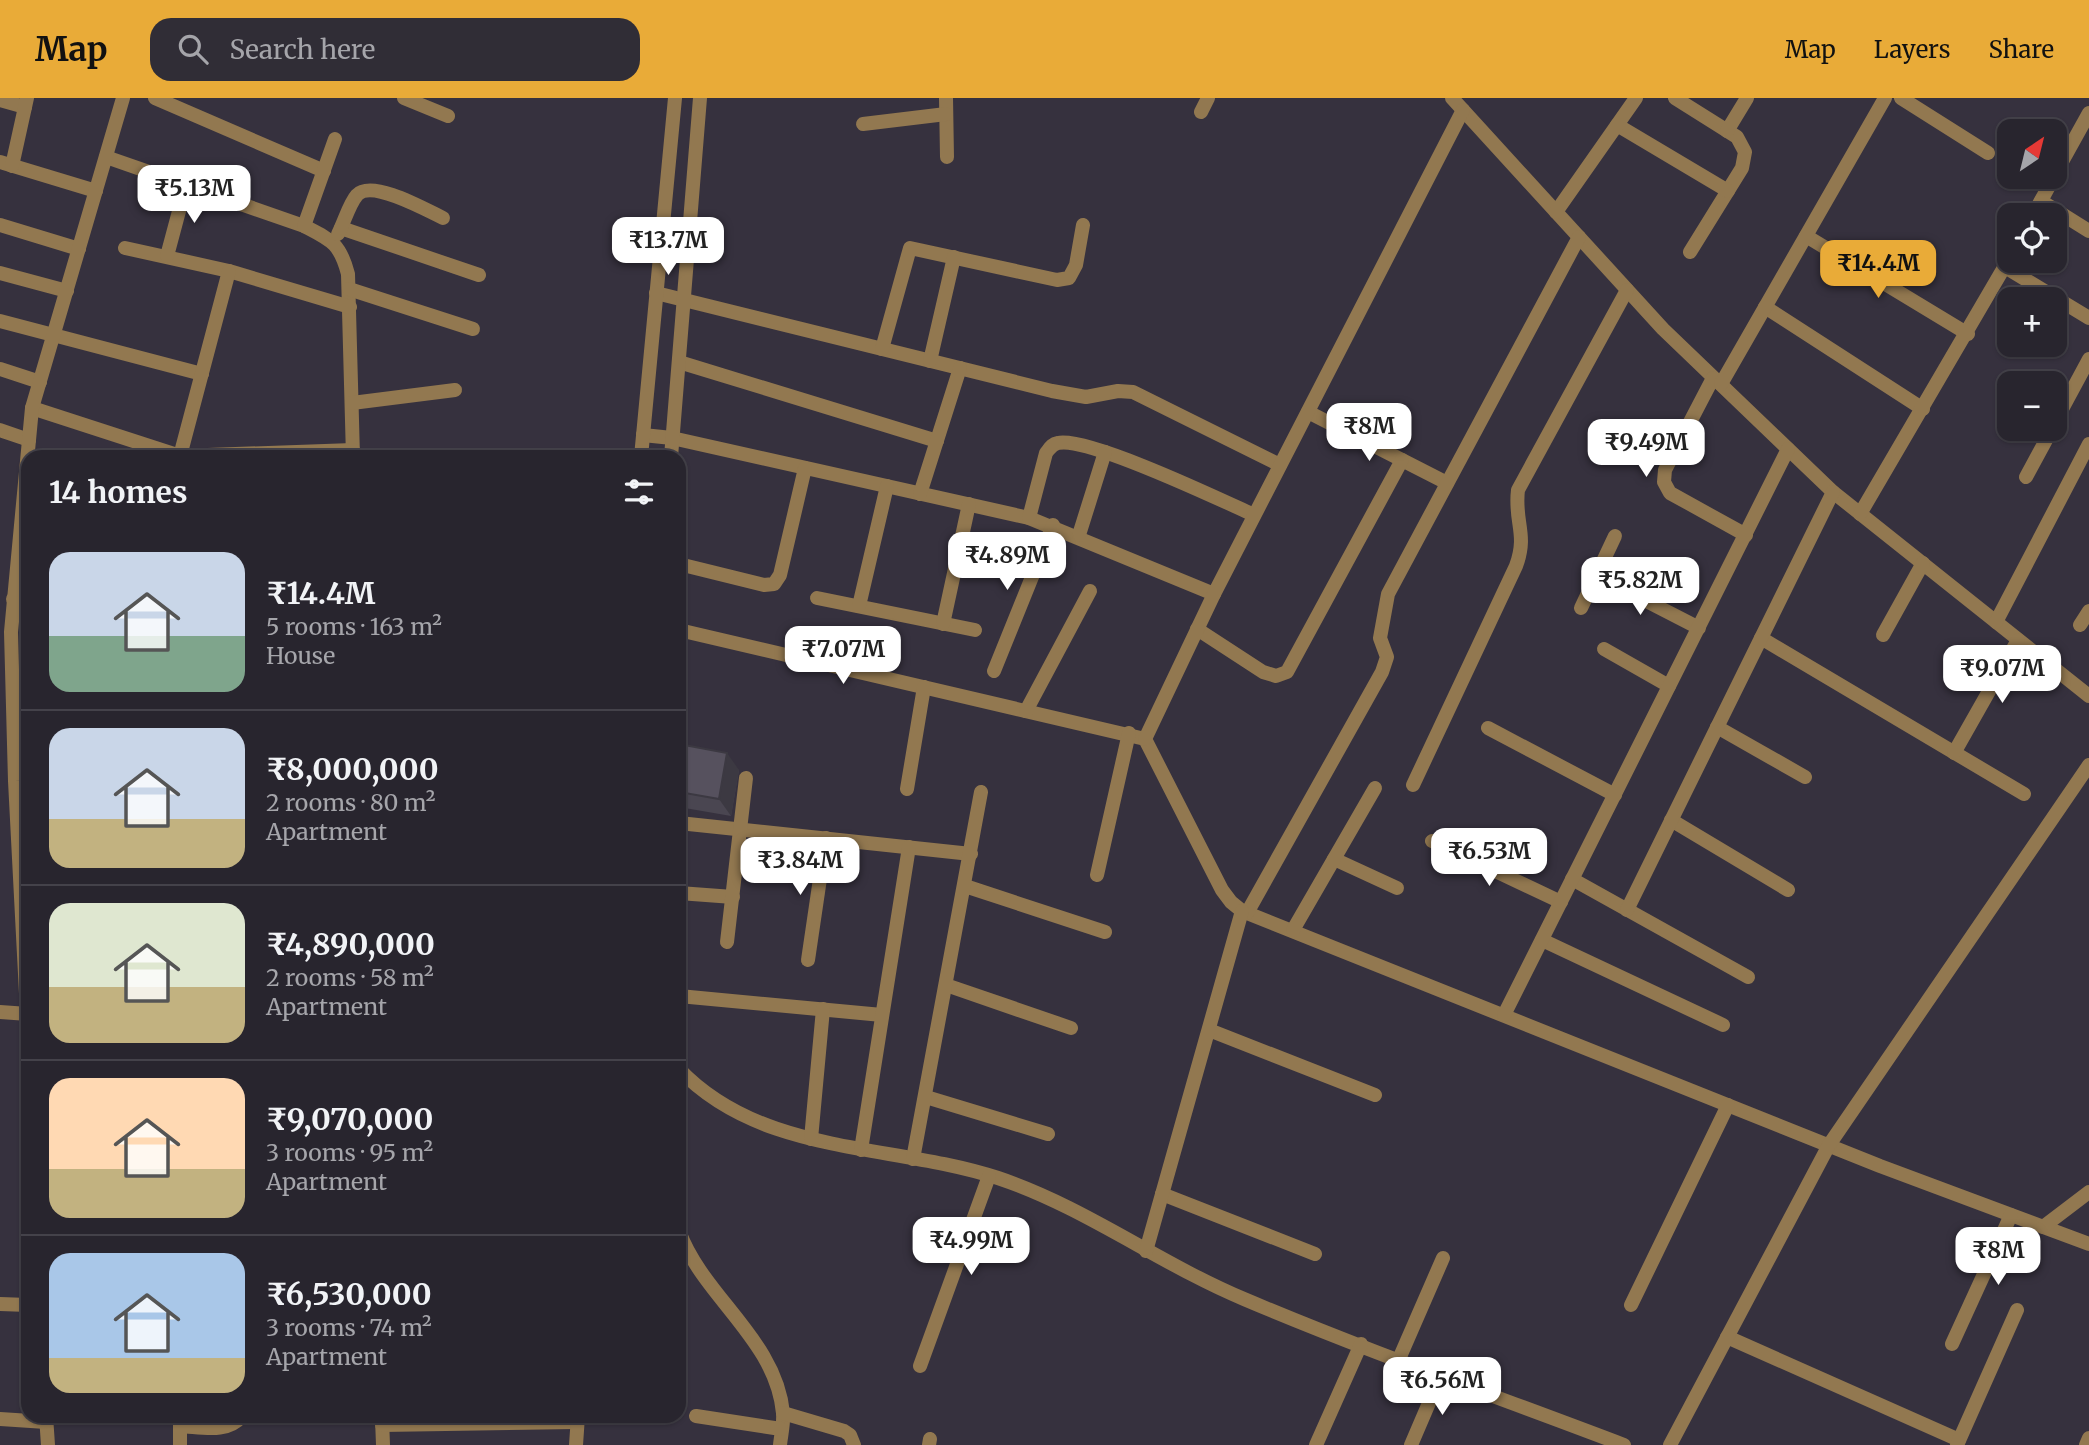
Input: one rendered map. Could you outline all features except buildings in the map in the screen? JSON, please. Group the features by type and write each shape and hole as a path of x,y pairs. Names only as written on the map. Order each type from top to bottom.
{"street":[{"path":"28,450 32,408 123,98"},
{"path":"155,98 324,171"},
{"path":"642,450 675,98"},
{"path":"671,450 699,98"},
{"path":"946,98 947,157"},
{"path":"1201,112 1208,98"},
{"path":"1452,98 1627,290 1833,492 2089,696"},
{"path":"1556,212 1636,98"},
{"path":"1675,98 1737,137 1745,152 1742,168 1690,252"},
{"path":"1727,131 1747,98"},
{"path":"1745,535 1670,493 1664,482 1665,470 1717,381 1765,307 1885,98"},
{"path":"1901,98 1988,153"},
{"path":"0,100 26,102 6,164 96,191"},
{"path":"412,100 448,116"},
{"path":"1145,739 1214,594 1463,110"},
{"path":"2067,158 2084,135 2089,113"},
{"path":"863,124 946,114"},
{"path":"1617,125 1727,191"},
{"path":"304,226 335,139"},
{"path":"106,157 304,226 334,242 344,256 349,289 353,450"},
{"path":"167,256 186,185"},
{"path":"334,242 358,195 367,189 380,190 443,218"},
{"path":"2047,189 2040,201 2089,231"},
{"path":"0,225 79,249"},
{"path":"882,349 910,248 1057,280 1069,278 1076,265 1083,225"},
{"path":"341,228 479,275"},
{"path":"1806,236 1968,334"},
{"path":"1146,1251 1245,912 1382,672 1387,657 1380,638 1388,594 1579,237"},
{"path":"125,248 229,271 350,307"},
{"path":"930,361 954,257"},
{"path":"182,450 229,271"},
{"path":"0,273 67,291"},
{"path":"1860,514 2002,273"},
{"path":"2022,273 2089,318"},
{"path":"349,289 473,329"},
{"path":"1413,785 1517,566 1524,546 1516,512 1518,491 1627,290"},
{"path":"656,293 1086,397 1118,391 1133,392 1280,465"},
{"path":"1765,307 1923,409"},
{"path":"0,321 202,374"},
{"path":"2067,400 2089,359"},
{"path":"679,362 937,441"},
{"path":"920,494 960,368"},
{"path":"0,369 40,382"},
{"path":"352,403 455,390"},
{"path":"32,408 162,450"},
{"path":"1308,412 1447,483"},
{"path":"0,430 29,440"},
{"path":"643,435 672,438 1030,518 1079,535 1214,594"},
{"path":"2026,477 2045,441"},
{"path":"1030,518 1046,453 1053,444 1061,442 1105,452 1254,515"},
{"path":"1996,622 2089,444"},
{"path":"1504,1015 1788,449"},
{"path":"1079,535 1105,452"},
{"path":"1197,629 1262,671 1276,676 1287,672 1402,460"},
{"path":"686,566 764,585 774,584 780,575 805,468"},
{"path":"859,606 887,486"},
{"path":"1627,910 1833,492"},
{"path":"943,624 969,504"},
{"path":"994,671 1053,526"},
{"path":"1581,608 1615,536"},
{"path":"21,540 13,599 7,781 21,936"},
{"path":"1883,635 1923,563"},
{"path":"1596,575 1699,628"},
{"path":"1026,711 1090,591"},
{"path":"817,597 975,630"},
{"path":"13,599 21,600"},
{"path":"2080,625 2089,611"},
{"path":"686,632 1129,733 1145,739 1222,890 1231,902 1245,912 1829,1145 2089,1244"},
{"path":"1761,638 2024,794"},
{"path":"1954,753 2018,640"},
{"path":"1604,649 1670,686"},
{"path":"907,789 924,687"},
{"path":"1717,727 1805,777"},
{"path":"1488,728 1615,796"},
{"path":"1097,875 1129,733"},
{"path":"1670,1445 1829,1145 2089,765"},
{"path":"727,942 746,778"},
{"path":"1293,930 1375,788"},
{"path":"913,1158 981,792"},
{"path":"1671,820 1788,890"},
{"path":"686,824 971,854"},
{"path":"808,960 826,838"},
{"path":"1432,841 1561,902"},
{"path":"861,1150 909,847"},
{"path":"1334,859 1397,888"},
{"path":"1573,879 1748,977"},
{"path":"965,886 1105,932"},
{"path":"686,893 733,897"},
{"path":"1542,940 1723,1026"},
{"path":"946,985 1071,1028"},
{"path":"686,997 882,1015"},
{"path":"811,1139 823,1009"},
{"path":"0,1012 21,1013"},
{"path":"1209,1030 1375,1095"},
{"path":"686,1076 699,1090 748,1117 811,1139 913,1158 989,1176 1045,1197 1244,1300 1624,1445"},
{"path":"926,1097 1048,1134"},
{"path":"1631,1305 1728,1105"},
{"path":"920,1366 989,1176"},
{"path":"2043,1227 2089,1192"},
{"path":"1162,1194 1315,1254"},
{"path":"1952,1344 2011,1215"},
{"path":"686,1245 703,1279 732,1312 773,1373 783,1413 780,1445"},
{"path":"1399,1359 1443,1258"},
{"path":"0,1304 21,1305"},
{"path":"1727,1337 1958,1443 2017,1310"},
{"path":"1316,1445 1361,1344"},
{"path":"1411,1445 1441,1375"},
{"path":"783,1413 844,1431 850,1435 854,1445"},
{"path":"696,1416 781,1429"},
{"path":"0,1419 21,1419"},
{"path":"46,1423 48,1445"},
{"path":"180,1423 180,1445"},
{"path":"193,1423 227,1428 237,1423"},
{"path":"382,1423 383,1445"},
{"path":"576,1445 577,1423"},
{"path":"2086,1445 2089,1438"}]}
